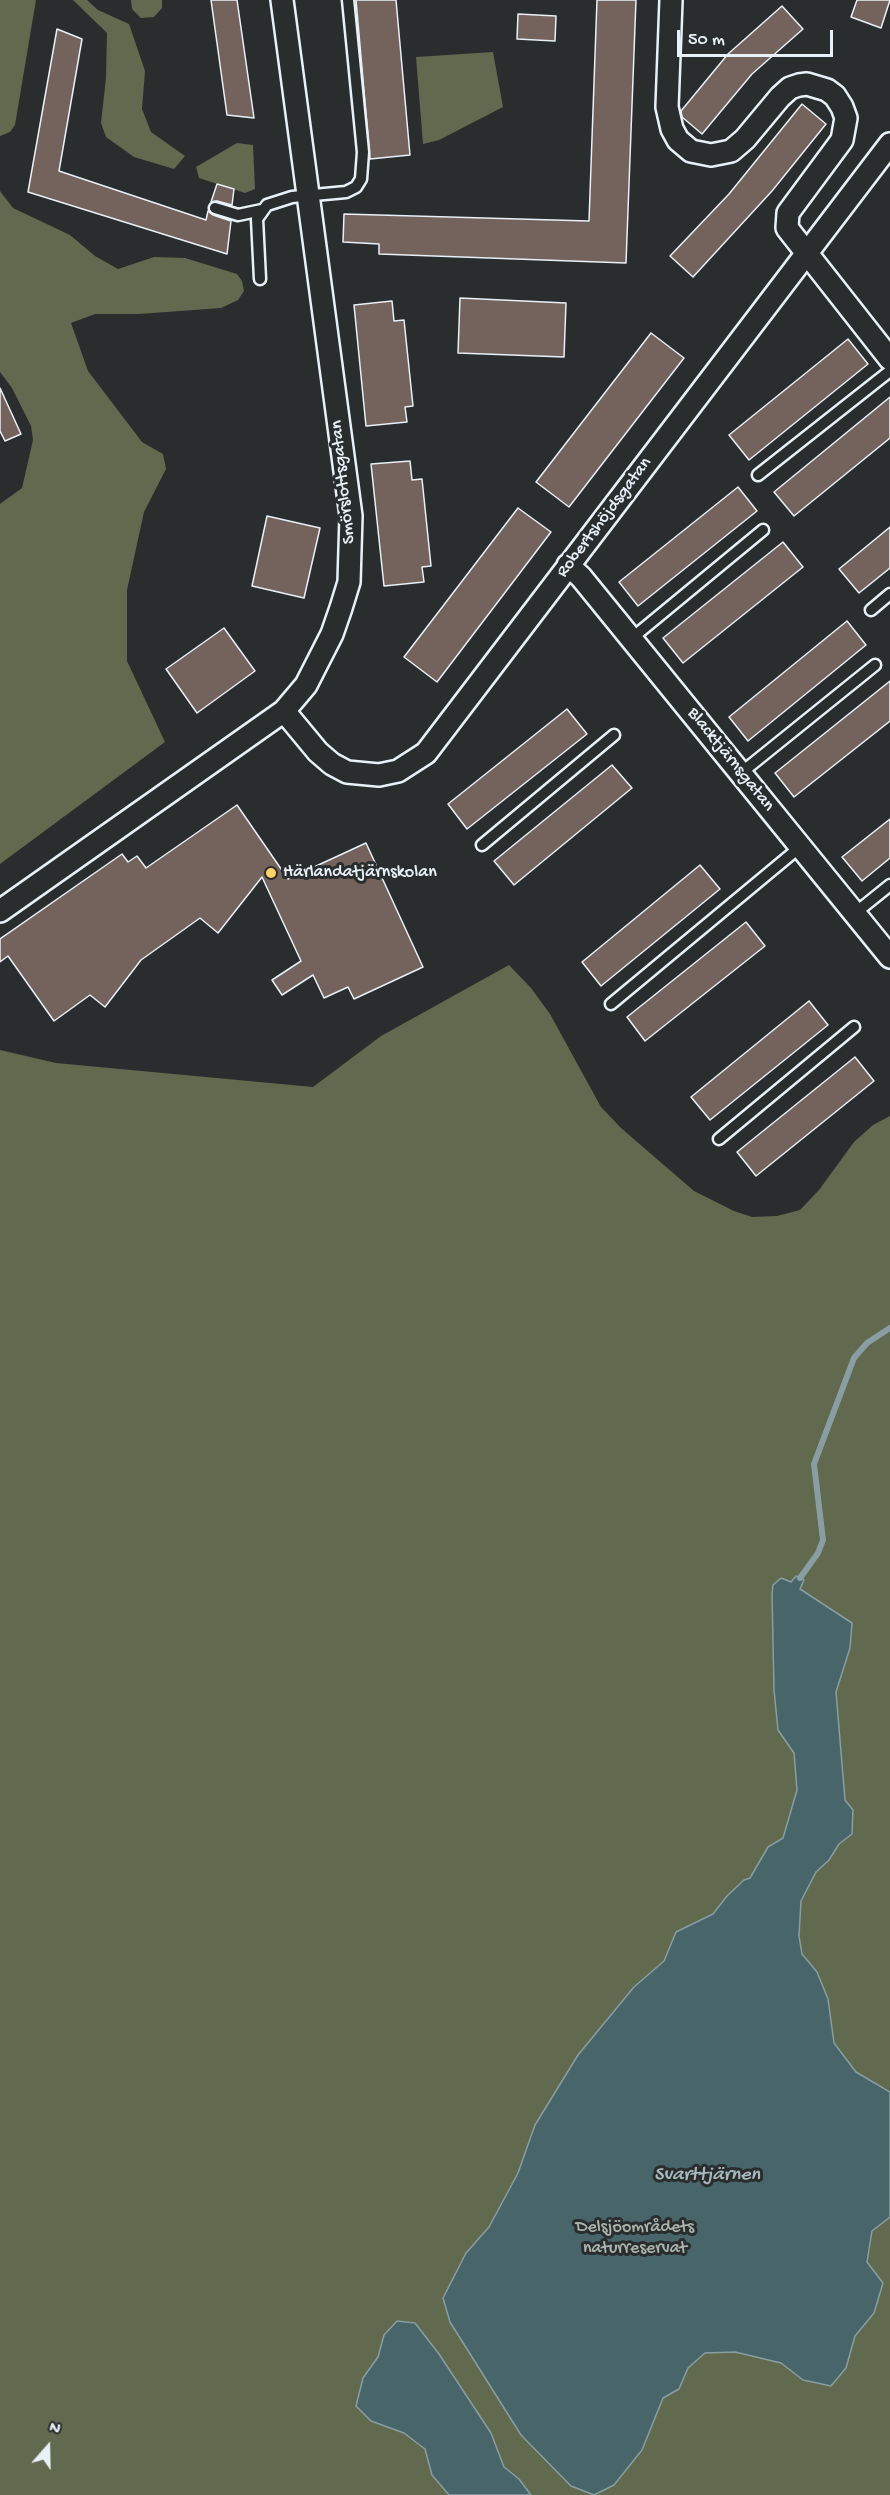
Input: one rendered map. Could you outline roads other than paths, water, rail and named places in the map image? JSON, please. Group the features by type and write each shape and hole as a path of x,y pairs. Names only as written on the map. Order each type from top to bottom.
{"street":[{"name":"Smörslottsgatan","path":"0,911 284,711 306,686 332,634 349,582 351,516 282,0"},
{"path":"671,0 667,107 672,129 678,140 691,151 711,155 739,147 780,98 790,88 799,85 807,84 827,90 835,96 842,107 846,118 842,140 788,213 787,228 805,254 890,359"},
{"name":"Robertshöjdsgatan","path":"284,711 303,737 318,752 332,764 347,772 379,775 398,771 426,753 890,144"},
{"name":"Blacktjärnsgatan","path":"568,565 581,577 890,957"}],"lane":[{"path":"260,279 257,219 267,205 308,195 346,192 356,187 361,179 363,170 348,0"},
{"path":"215,208 238,215 262,210"},
{"path":"758,476 890,371"},
{"path":"631,639 763,530"},
{"path":"871,610 890,594"},
{"path":"741,773 875,665"},
{"path":"482,845 614,735"},
{"path":"611,1004 800,847"},
{"path":"854,914 890,885"},
{"path":"719,1138 854,1027"}],"water":[{"name":"Svarttjärnen","path":"796,1576 804,1580 800,1589 852,1623 850,1648 836,1692 845,1800 853,1810 852,1834 839,1844 829,1860 816,1872 801,1901 799,1936 802,1954 817,1972 828,1999 834,2043 856,2072 890,2092 890,2217 872,2231 867,2262 883,2283 874,2313 855,2336 846,2368 831,2386 803,2380 781,2363 735,2352 705,2353 688,2368 679,2389 663,2398 642,2450 614,2485 594,2495 571,2486 521,2435 450,2322 443,2298 466,2253 489,2227 518,2173 535,2125 578,2055 634,1987 664,1961 676,1932 713,1914 727,1896 744,1880 750,1878 768,1847 783,1838 797,1790 794,1753 778,1730 774,1690 772,1594 773,1585 781,1578 791,1582"},
{"path":"397,2321 415,2323 439,2354 491,2433 504,2467 519,2479 531,2495 449,2495 432,2475 425,2449 404,2433 371,2421 356,2406 363,2378 378,2357 384,2335"}],"waterway":[{"path":"800,1578 818,1553 823,1540 814,1464 854,1358 867,1343 890,1328"}],"place":[{"name":"Härlandatjärnskolan","path":"271,873"}],"park label":[{"name":"Delsjöområdets naturreservat","path":"635,2238"}]}
